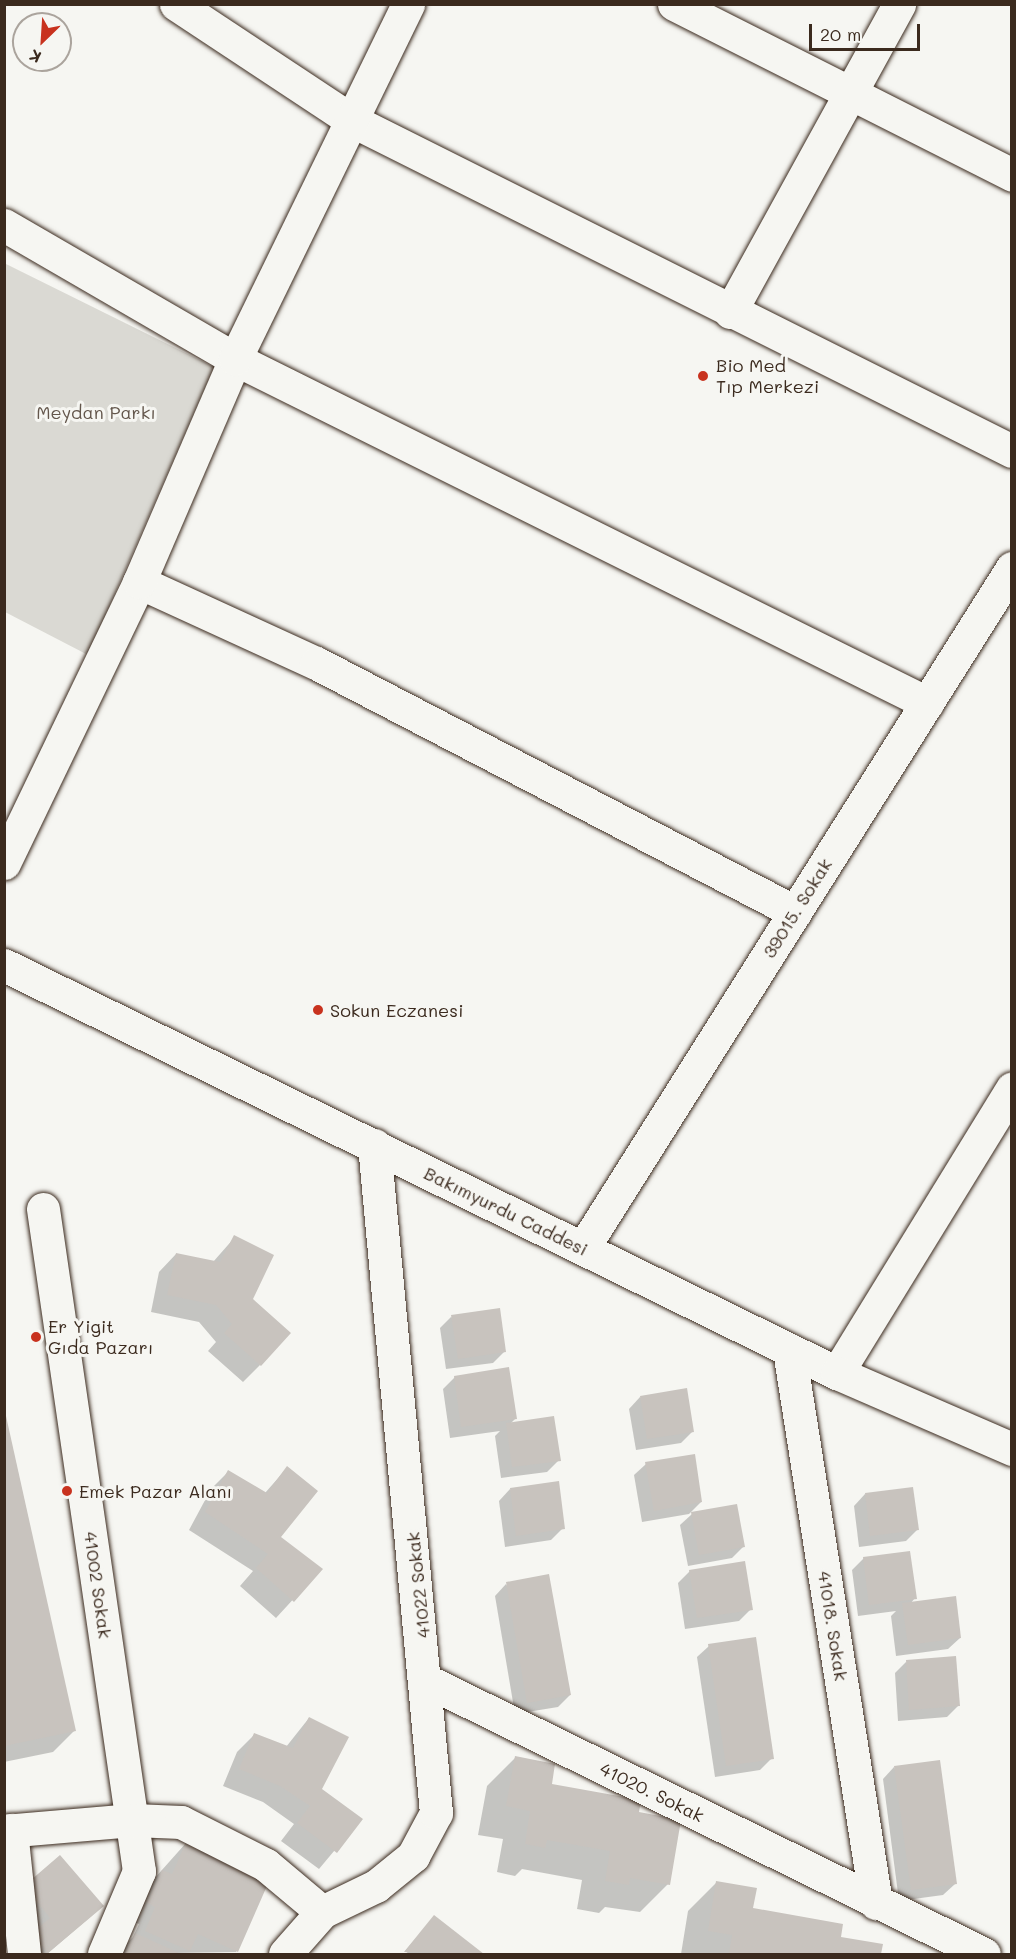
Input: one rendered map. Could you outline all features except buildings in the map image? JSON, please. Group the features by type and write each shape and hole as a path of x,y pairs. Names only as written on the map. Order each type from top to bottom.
{"street":[{"path":"176,4 351,120 1011,451"},
{"path":"4,863 139,582 235,359 408,4"},
{"path":"674,4 1011,175"},
{"path":"730,312 899,4"},
{"path":"4,225 235,359 927,703"},
{"name":"39015. Sokak","path":"583,1248 1011,568"},
{"path":"139,582 316,663 795,912"},
{"name":"Bakımyurdu Caddesi","path":"4,965 789,1350 1011,1449"},
{"path":"837,1373 1011,1089"},
{"name":"41022 Sokak","path":"290,1952 322,1912 376,1886 413,1856 436,1813 427,1681 374,1145"},
{"name":"41002 Sokak","path":"43,1209 139,1871 104,1954"},
{"name":"41018. Sokak","path":"789,1350 876,1903"},
{"name":"41020. Sokak","path":"427,1681 984,1954"},
{"path":"24,1954 8,1831 133,1820 181,1822 266,1865 322,1912"}],"green space":[{"name":"Meydan Parkı","path":"4,263 214,367 88,655 5,612"}],"place":[{"name":"Bio Med Tıp Merkezi","path":"703,376"},
{"name":"Sokun Eczanesi","path":"318,1010"},
{"name":"Er Yigit Gıda Pazarı","path":"36,1337"},
{"name":"Emek Pazar Alanı","path":"67,1491"}]}
